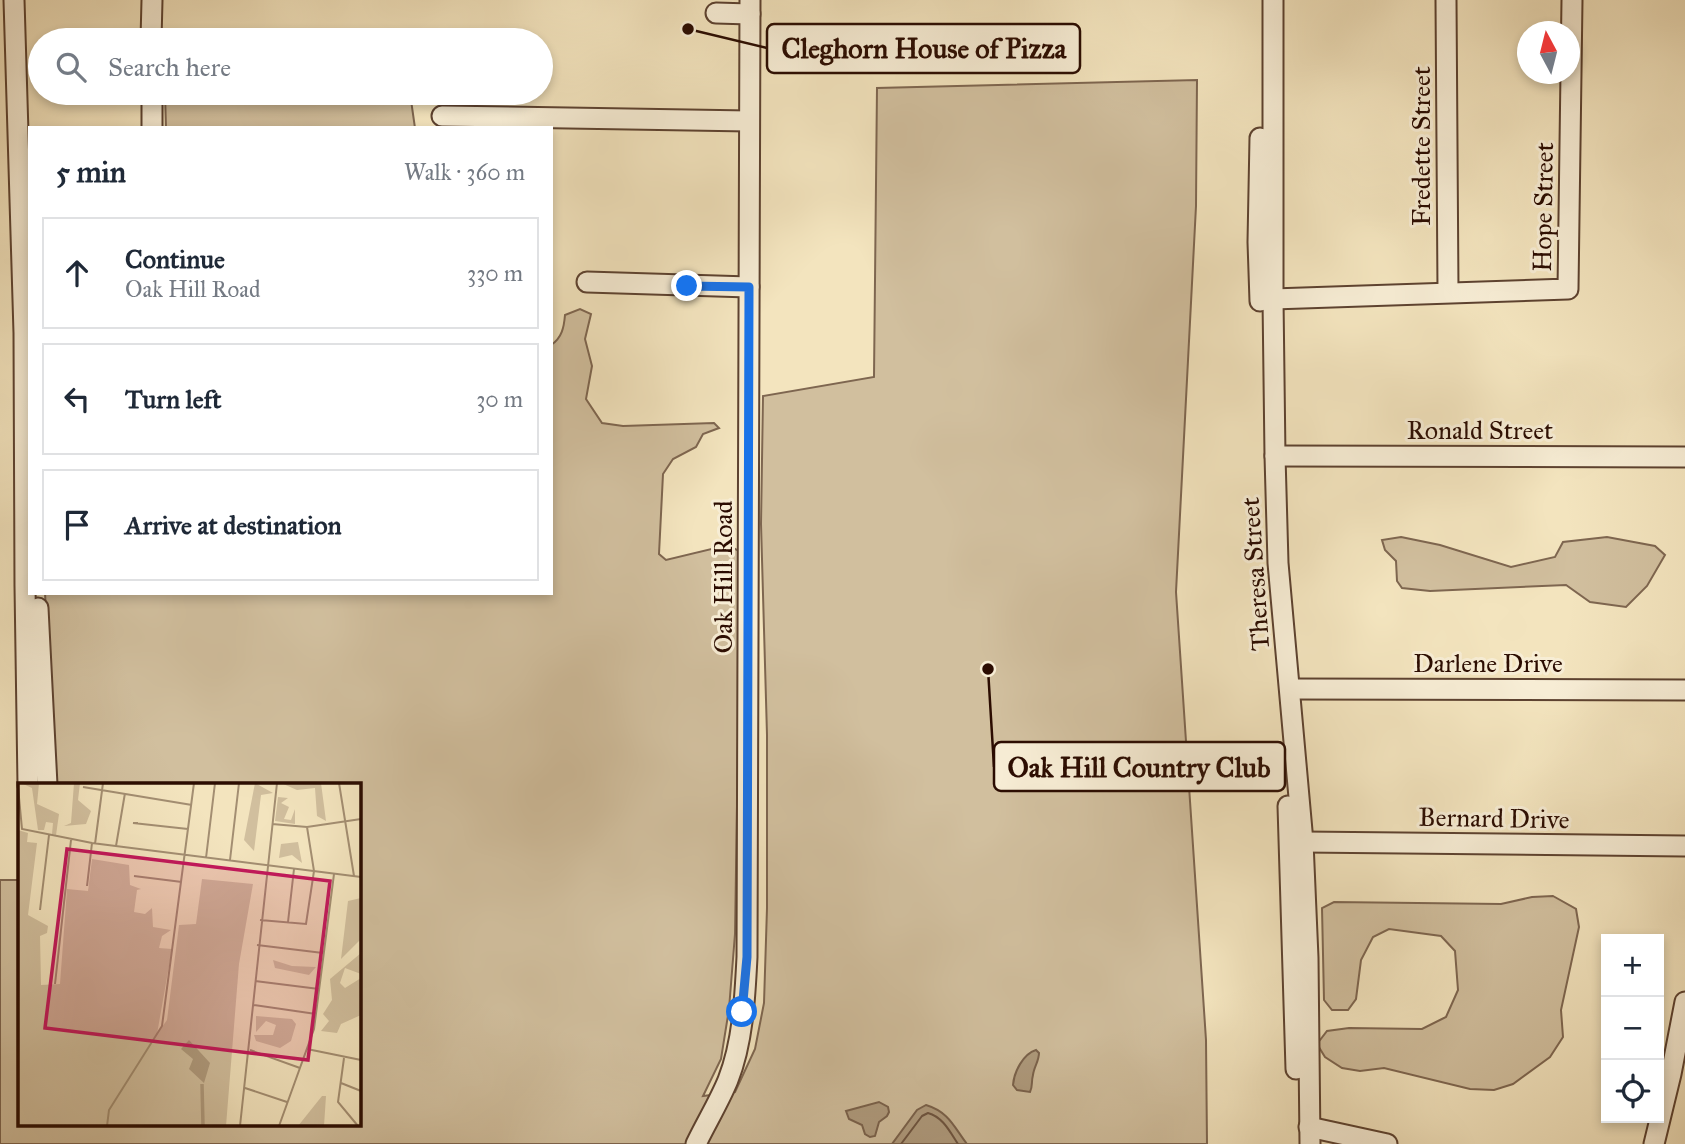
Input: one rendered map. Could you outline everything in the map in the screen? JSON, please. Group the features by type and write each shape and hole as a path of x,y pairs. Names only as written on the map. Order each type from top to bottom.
{"street":[{"path":"14,0 28,395"},
{"path":"23,0 22,274 28,783"},
{"path":"151,28 152,0"},
{"name":"Theresa Street","path":"1273,0 1273,299 1278,563 1303,842 1308,958 1310,1135"},
{"name":"Fredette Street","path":"1446,0 1448,292"},
{"name":"Hope Street","path":"1273,299 1568,289 1572,0"},
{"name":"Oak Hill Road","path":"696,1144 728,1080 738,1042 745,987 749,121 737,8"},
{"path":"1261,42 1258,242 1268,543 1286,767 1297,1144"},
{"path":"152,105 152,126"},
{"path":"442,116 749,121"},
{"path":"587,282 749,287"},
{"name":"Ronald Street","path":"1275,456 1685,457"},
{"path":"37,595 47,783"},
{"name":"Darlene Drive","path":"1290,688 1685,690"},
{"name":"Bernard Drive","path":"1303,842 1685,846"},
{"path":"1654,1144 1678,1075 1685,1002"},
{"path":"1310,1135 1387,1144"}],"shaded area":[{"path":"1197,80 1196,206 1176,592 1206,1040 1207,1144 0,1144 0,880 18,880 18,1126 360,1126 360,783 56,783 45,595 553,595 553,343 562,332 565,315 580,309 591,314 585,339 592,366 586,399 602,423 623,426 714,423 719,428 703,434 696,447 673,459 663,474 659,554 666,560 728,545 741,552 735,934 729,1009 721,1059 703,1096 735,1092 755,1049 764,1003 767,735 761,524 763,396 874,377 877,88"},
{"path":"165,105 412,105 415,126 166,126"},
{"path":"1401,537 1440,545 1511,567 1555,557 1563,542 1607,537 1655,546 1665,555 1647,586 1626,607 1590,602 1566,585 1430,591 1402,588 1397,581 1396,561 1385,550 1382,540"},
{"path":"1553,896 1576,909 1579,927 1561,1010 1563,1037 1550,1057 1513,1084 1494,1090 1470,1089 1384,1068 1360,1071 1342,1068 1325,1057 1317,1044 1327,1031 1349,1028 1422,1029 1446,1017 1458,990 1455,951 1441,936 1389,929 1373,937 1361,960 1356,999 1348,1010 1332,1010 1324,1000 1322,908 1334,902 1501,904 1532,897"}],"water":[{"path":"1036,1050 1039,1056 1030,1092 1017,1090 1013,1085 1017,1069 1027,1055"},
{"path":"879,1102 888,1107 889,1112 879,1122 875,1136 870,1137 865,1134 862,1125 849,1119 846,1111"},
{"path":"926,1105 946,1116 967,1144 892,1144 917,1110"}],"place":[{"name":"Cleghorn House of Pizza","path":"688,29"},
{"name":"Oak Hill Country Club","path":"988,669"}],"route":[{"path":"687,286 749,287 747,957 742,1012"}]}
